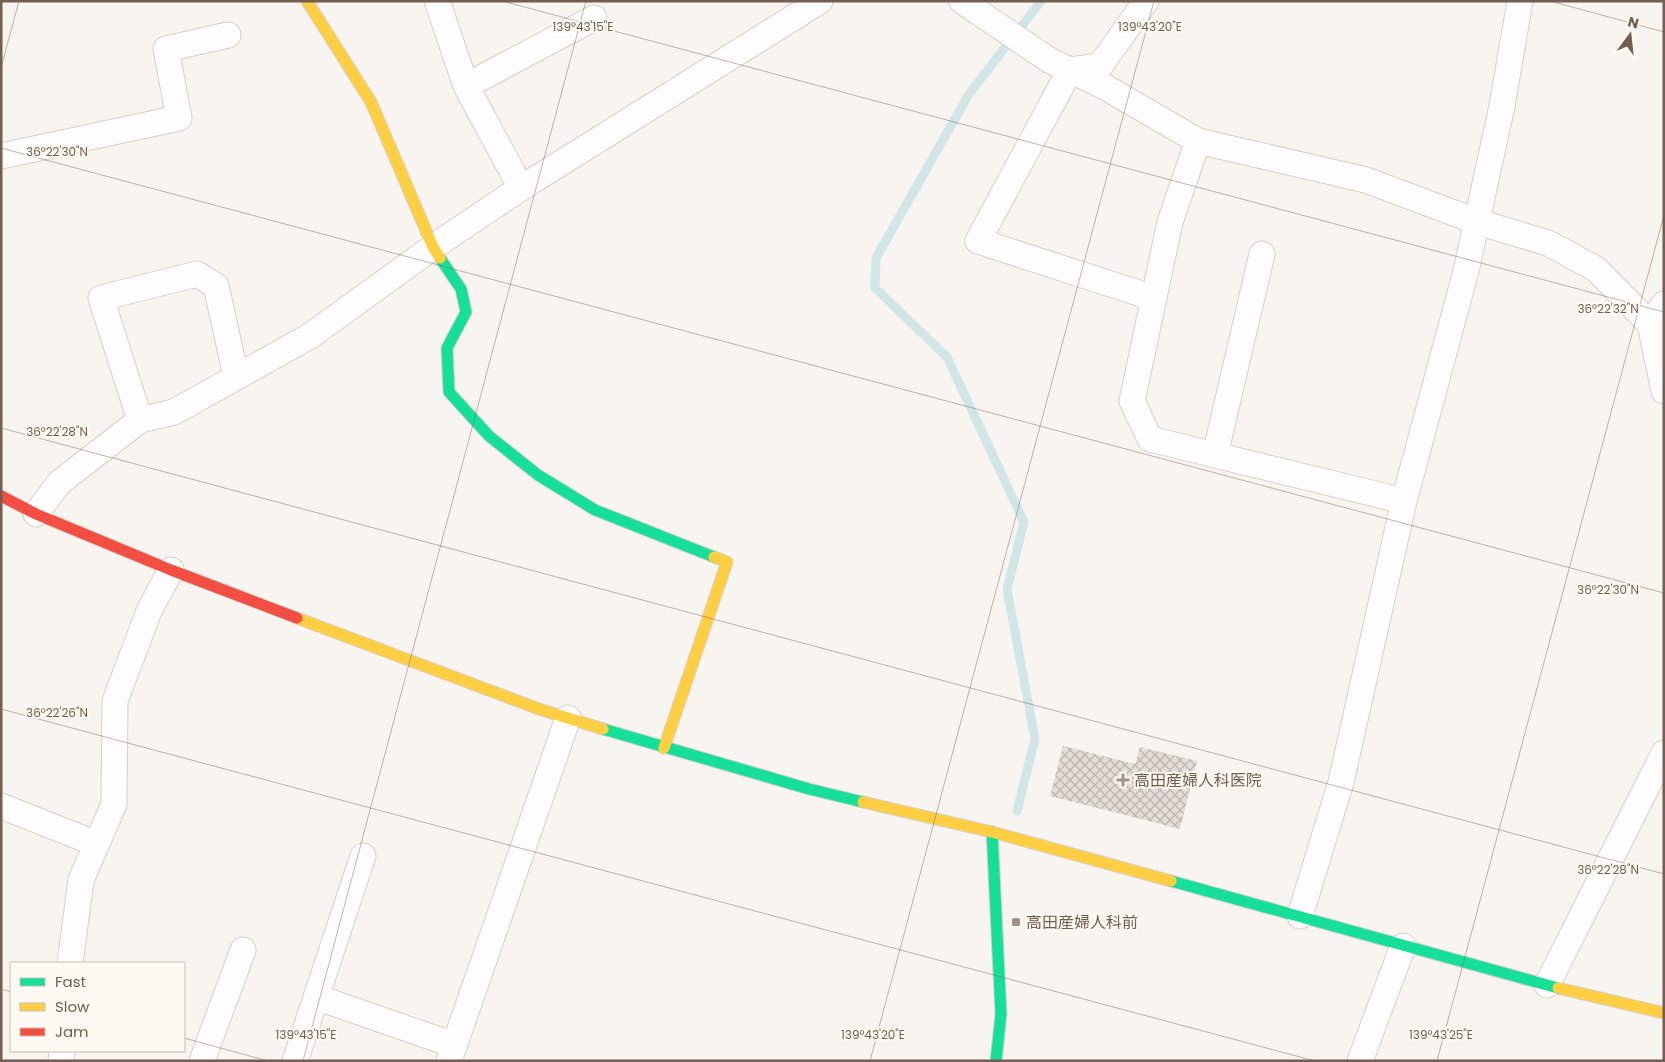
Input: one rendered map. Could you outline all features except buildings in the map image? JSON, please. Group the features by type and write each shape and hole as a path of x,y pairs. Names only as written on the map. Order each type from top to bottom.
{"street":[{"path":"307,1 371,102 433,247 461,289 466,312 447,348 448,392 490,436 538,475 595,510 727,562 664,748"},
{"path":"437,1 466,86 521,188"},
{"path":"36,514 59,483 140,420 174,412 310,336 433,247 521,188 820,1"},
{"path":"962,1 1049,60 1105,87 1198,141 1366,180 1478,222 1548,243 1596,269 1657,314 1664,391"},
{"path":"1070,70 1100,66 1146,1"},
{"path":"1300,916 1341,782 1404,501 1478,222 1502,106 1520,1"},
{"path":"466,86 594,18"},
{"path":"1,156 178,118 166,49 228,35"},
{"path":"1070,70 978,241 1154,298"},
{"path":"1198,141 1170,222 1132,401 1150,439 1404,501"},
{"path":"1215,455 1262,254"},
{"path":"140,420 101,298 197,274 216,286 236,376"},
{"path":"4,502 171,570 568,718 664,748 809,789 992,832 1547,985 1664,1013"},
{"path":"70,962 81,880 114,804 114,701 149,611 171,570"},
{"path":"316,997 451,1053 568,718"},
{"path":"1547,985 1664,753"},
{"path":"1,806 97,844"},
{"path":"992,832 1001,1014 996,1061"},
{"path":"294,1061 363,856"},
{"path":"1360,1061 1403,946"},
{"path":"202,1061 243,950"}],"waterway":[{"path":"1017,811 1035,739 1007,589 1024,522 947,357 875,288 876,258 969,94 1041,1"}],"traffic: fast":[{"path":"440,258 461,289 466,312 447,348 449,392 489,436 538,475 595,510 714,557"},
{"path":"603,729 809,789 863,802"},
{"path":"992,832 1001,1014 996,1061"},
{"path":"1171,881 1558,988"}],"traffic: slow":[{"path":"307,1 371,102 433,247 440,258"},
{"path":"664,748 727,562 714,557"},
{"path":"297,618 539,709 603,729"},
{"path":"863,802 992,832 1171,881"},
{"path":"1558,988 1664,1013"}],"traffic: jam":[{"path":"1,496 36,514 171,570 297,618"}],"place":[{"name":"高田産婦人科医院","path":"1123,780"},
{"name":"高田産婦人科前","path":"1016,922"}]}
